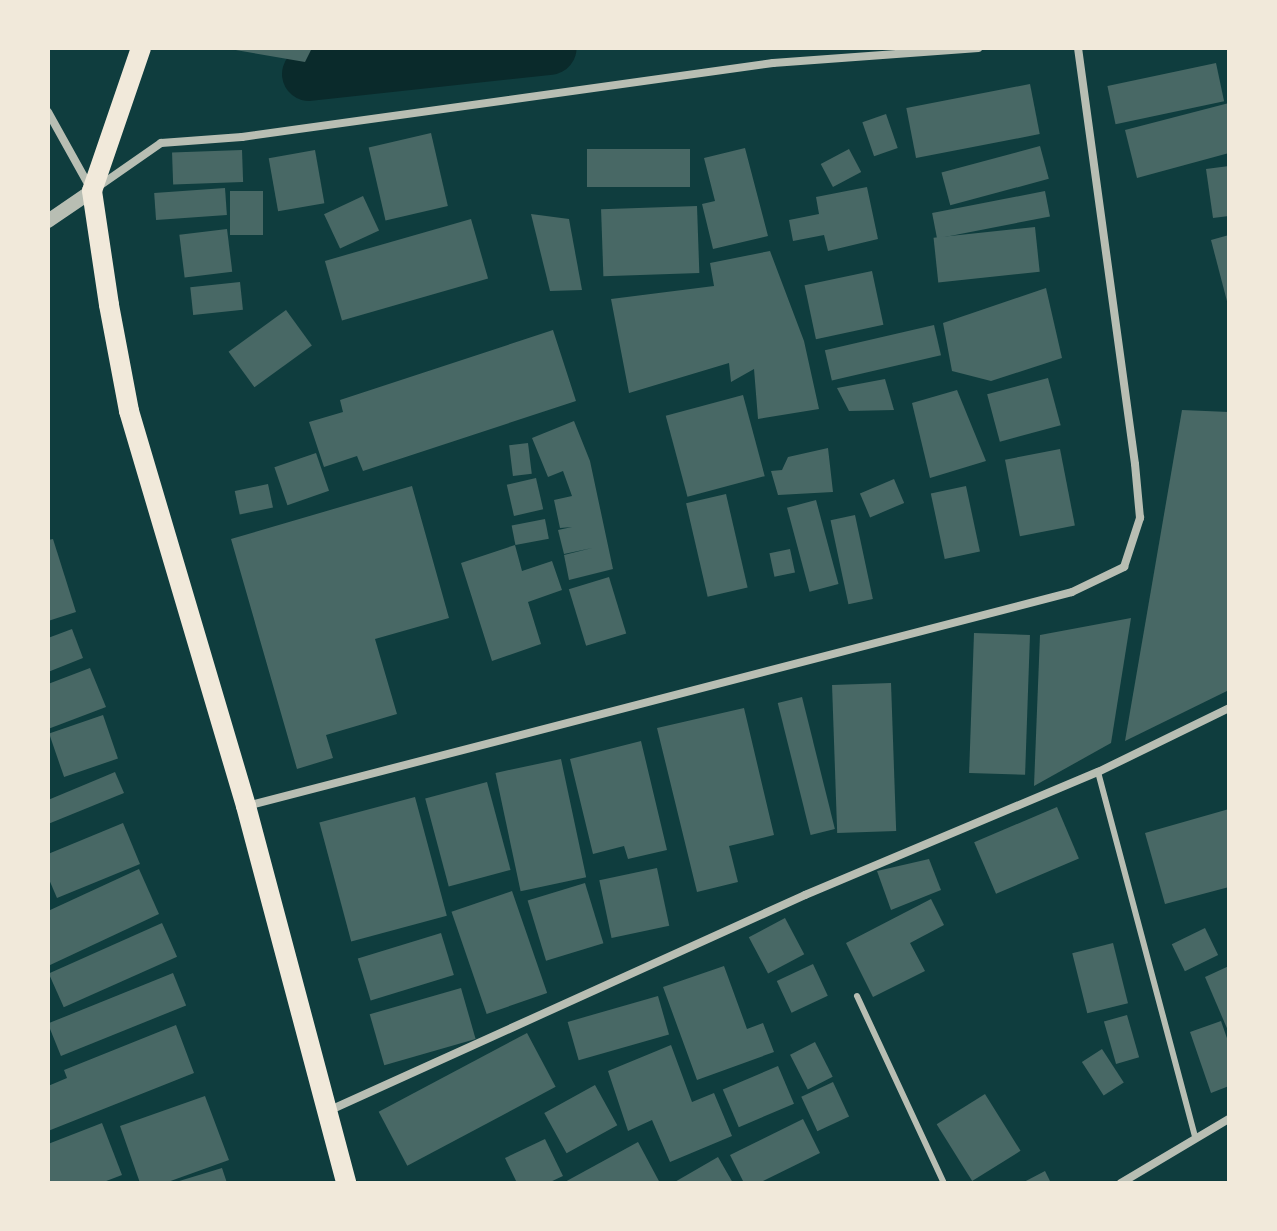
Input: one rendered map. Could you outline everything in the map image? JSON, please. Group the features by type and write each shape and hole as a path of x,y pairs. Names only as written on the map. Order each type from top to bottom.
{"main road":[{"path":"141,48 92,191 129,411 246,806 346,1183"}],"street":[{"path":"48,221 161,143 242,137 773,63 978,48"},
{"path":"246,806 1072,592 1124,567 1140,518 1139,504 1078,48"},
{"path":"48,112 92,191"},
{"path":"327,1112 805,895 1098,772 1229,708"},
{"path":"1121,1183 1229,1119"}],"lane":[{"path":"1098,772 1195,1137"},
{"path":"857,996 944,1183"}],"building":[{"path":"224,48 312,48 305,62"},
{"path":"1216,63 1224,101 1116,124 1107,86"},
{"path":"1030,84 1040,134 916,158 906,108"},
{"path":"1229,103 1229,153 1137,178 1125,130"},
{"path":"886,114 898,148 874,156 862,122"},
{"path":"431,133 448,206 386,220 369,147"},
{"path":"1040,146 1049,179 950,205 941,172"},
{"path":"745,148 768,236 713,249 702,204 715,201 704,158"},
{"path":"587,149 690,149 690,187 587,187"},
{"path":"849,149 861,172 833,187 821,164"},
{"path":"242,150 243,182 173,184 172,152"},
{"path":"315,150 324,203 278,211 269,158"},
{"path":"1229,166 1229,216 1213,218 1206,169"},
{"path":"867,187 878,239 828,251 824,235 793,241 789,220 819,214 816,197"},
{"path":"225,188 227,215 156,220 154,193"},
{"path":"230,191 263,191 263,235 230,235"},
{"path":"1045,191 1050,217 937,238 932,213"},
{"path":"363,196 379,230 340,249 324,214"},
{"path":"697,206 699,273 603,276 601,209"},
{"path":"531,214 569,219 582,290 550,291"},
{"path":"471,219 488,279 342,320 325,261"},
{"path":"1035,227 1040,272 938,282 934,238"},
{"path":"227,229 232,272 185,278 179,235"},
{"path":"1229,235 1229,305 1228,305 1211,240"},
{"path":"770,251 804,341 819,409 758,419 754,369 731,382 729,363 629,393 611,299 714,286 710,263"},
{"path":"872,271 883,325 816,339 805,285"},
{"path":"240,282 243,310 193,315 190,287"},
{"path":"1046,288 1062,358 991,381 952,371 943,323"},
{"path":"286,310 312,346 254,387 229,352"},
{"path":"934,325 941,355 832,380 825,350"},
{"path":"553,330 576,401 363,471 357,456 324,467 309,422 343,412 340,400"},
{"path":"1048,378 1061,425 1000,442 987,394"},
{"path":"885,379 894,410 849,411 837,388"},
{"path":"957,390 986,461 930,478 912,403"},
{"path":"743,395 765,476 687,497 666,416"},
{"path":"1182,410 1229,412 1229,690 1125,741"},
{"path":"574,421 590,461 613,569 569,580 564,555 592,548 564,554 558,530 572,527 560,528 554,500 572,496 563,471 548,477 532,438"},
{"path":"528,443 532,474 513,476 509,445"},
{"path":"828,448 833,492 778,495 771,471 782,470 788,457"},
{"path":"1060,449 1075,526 1020,536 1005,460"},
{"path":"316,453 329,491 287,505 274,467"},
{"path":"536,478 543,509 514,516 507,485"},
{"path":"894,479 904,503 870,517 860,493"},
{"path":"268,484 273,507 240,515 235,491"},
{"path":"412,486 449,618 375,639 397,714 326,735 333,758 297,769 231,539"},
{"path":"966,486 980,552 945,559 931,493"},
{"path":"726,494 748,588 708,597 686,503"},
{"path":"816,500 839,584 810,592 787,508"},
{"path":"855,515 873,599 848,604 831,520"},
{"path":"545,519 549,539 515,545 512,525"},
{"path":"53,539 76,612 48,621 48,540"},
{"path":"515,545 522,571 552,561 562,590 528,602 541,644 492,661 461,563"},
{"path":"790,549 795,572 774,577 769,553"},
{"path":"609,577 626,633 586,646 569,589"},
{"path":"1131,618 1111,743 1034,786 1040,635"},
{"path":"72,629 83,658 48,672 48,638"},
{"path":"974,633 1030,635 1025,775 969,773"},
{"path":"90,668 106,707 48,729 48,684"},
{"path":"891,683 896,831 837,833 832,685"},
{"path":"802,697 835,829 811,835 778,703"},
{"path":"744,708 774,835 729,846 738,882 697,892 657,728"},
{"path":"103,715 118,758 64,777 49,734"},
{"path":"641,741 667,850 628,859 624,846 593,854 570,759"},
{"path":"561,759 586,877 521,891 495,773"},
{"path":"115,772 124,793 48,824 48,800"},
{"path":"487,782 511,870 449,886 425,799"},
{"path":"415,797 447,916 351,941 319,823"},
{"path":"1057,807 1079,859 996,894 974,842"},
{"path":"1229,809 1229,887 1165,904 1145,833"},
{"path":"123,823 140,864 57,898 48,877 48,854"},
{"path":"929,859 941,890 891,910 877,871"},
{"path":"657,868 669,926 612,938 599,880"},
{"path":"139,869 159,914 48,966 48,911"},
{"path":"585,883 603,943 546,961 528,901"},
{"path":"512,891 547,993 487,1014 451,912"},
{"path":"931,899 944,925 910,943 925,971 873,997 846,943"},
{"path":"785,918 804,954 768,973 749,937"},
{"path":"162,923 177,957 64,1007 49,973"},
{"path":"1205,928 1218,955 1185,971 1172,944"},
{"path":"441,933 454,975 371,1001 358,958"},
{"path":"1113,943 1128,1003 1087,1013 1072,953"},
{"path":"813,964 828,996 792,1013 777,981"},
{"path":"724,966 747,1029 763,1023 774,1052 697,1080 663,987"},
{"path":"1229,966 1229,1033 1205,977"},
{"path":"173,973 186,1005 61,1056 48,1024"},
{"path":"461,988 476,1039 384,1065 370,1014"},
{"path":"658,996 669,1034 579,1060 568,1022"},
{"path":"1127,1015 1139,1057 1116,1064 1104,1022"},
{"path":"1221,1021 1229,1044 1229,1086 1211,1093 1190,1032"},
{"path":"176,1025 194,1073 48,1131 48,1086 67,1078 64,1070"},
{"path":"527,1033 556,1087 407,1166 379,1112"},
{"path":"815,1042 833,1077 808,1089 790,1055"},
{"path":"671,1045 692,1102 714,1093 732,1136 670,1162 652,1120 628,1131 608,1071"},
{"path":"1102,1049 1124,1083 1104,1096 1082,1062"},
{"path":"778,1066 794,1104 739,1127 723,1089"},
{"path":"833,1082 849,1116 817,1131 801,1097"},
{"path":"595,1085 617,1125 567,1153 544,1113"},
{"path":"985,1094 1021,1151 972,1181 937,1124"},
{"path":"205,1096 229,1160 165,1183 140,1183 120,1126"},
{"path":"803,1119 820,1153 759,1183 744,1183 730,1155"},
{"path":"102,1123 122,1175 101,1183 48,1183 48,1144"},
{"path":"545,1139 563,1176 548,1183 517,1183 505,1158"},
{"path":"638,1142 660,1183 563,1183"},
{"path":"718,1157 733,1183 673,1183"},
{"path":"222,1168 227,1183 176,1182"},
{"path":"1045,1171 1051,1183 1022,1183"}],"waterway":[{"path":"309,74 550,48"}]}
